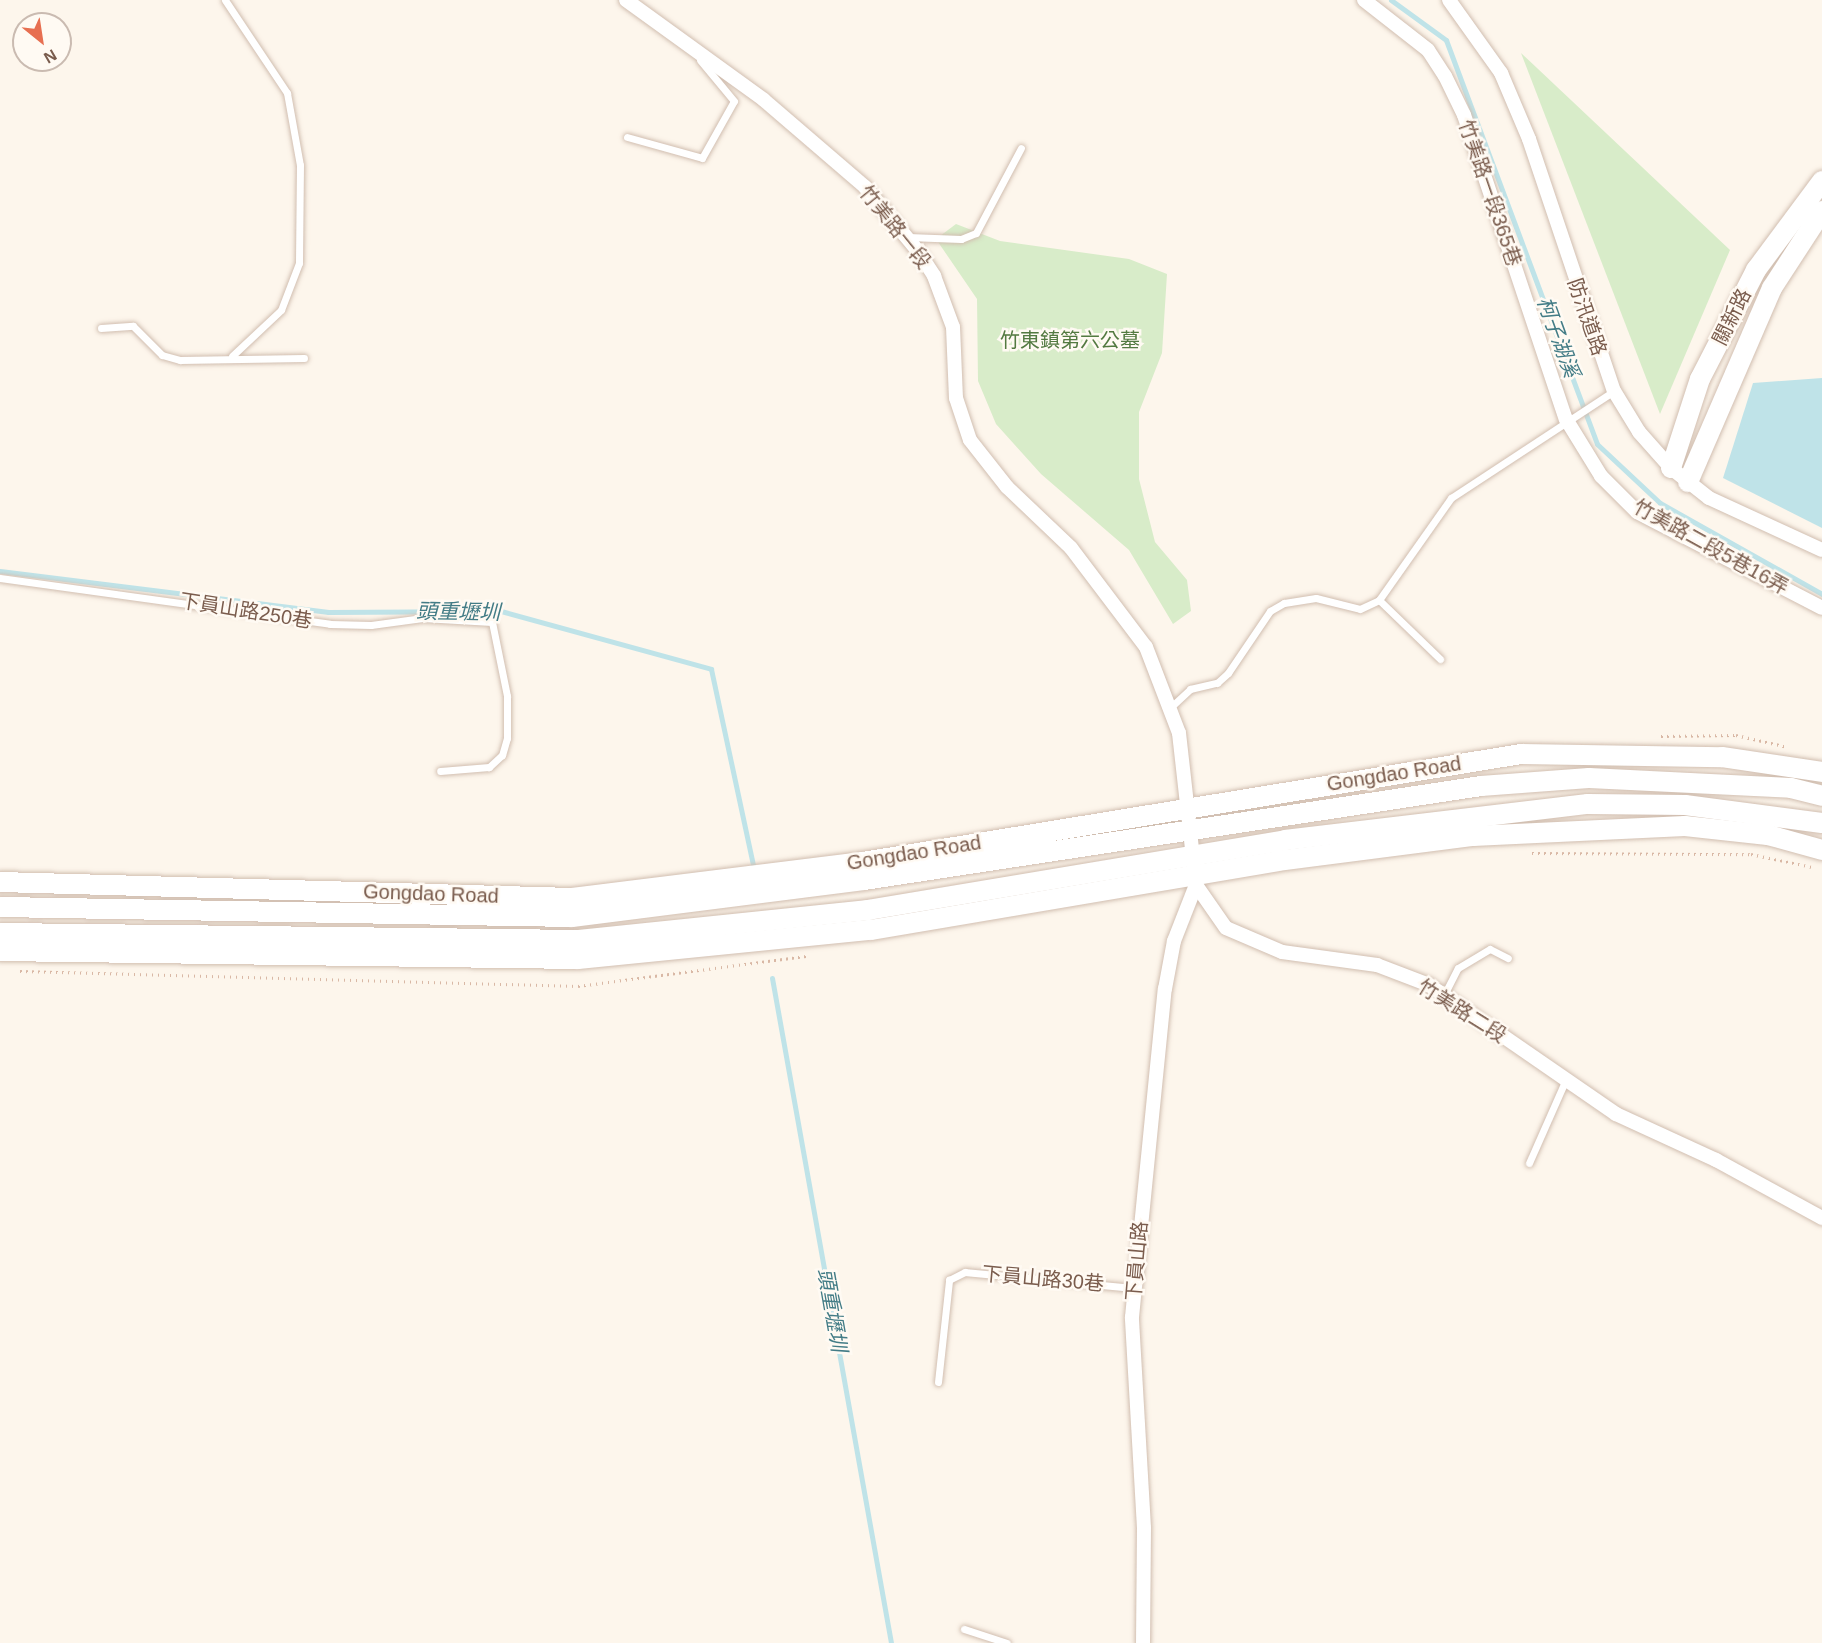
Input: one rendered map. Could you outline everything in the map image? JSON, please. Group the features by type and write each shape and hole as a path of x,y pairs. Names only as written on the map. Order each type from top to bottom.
{"street":[{"name":"竹美路一段","path":"626,0 764,100 865,188 908,237 934,276 953,327 956,398 970,440 1007,487 1071,548 1113,598 1146,647 1172,706"},
{"name":"竹美路一段365巷","path":"1364,0 1428,50 1450,86 1566,419"},
{"name":"防汛道路","path":"1449,0 1502,73 1529,139 1614,391 1639,432 1671,468 1708,498 1822,550"},
{"name":"關新路","path":"1671,468 1700,379 1756,270 1822,181"},
{"name":"關新路","path":"1688,482 1772,288 1822,211"},
{"name":"竹美路二段5巷16弄","path":"1566,419 1601,476 1637,512 1822,608"},
{"name":"竹美路二段","path":"1172,706 1194,872 1226,927 1254,944 1377,966 1444,995 1616,1114 1716,1160 1822,1218"},
{"name":"Gongdao Road","path":"0,882 572,898 863,862 1185,807 1521,754 1722,756 1822,772"},
{"name":"Gongdao Road","path":"0,907 572,917 864,880 1188,828 1481,786 1589,777 1791,788 1822,796"},
{"path":"0,951 578,959 871,930 1194,872 1285,840 1587,804 1685,805 1822,823"},
{"path":"0,933 579,940 868,910 1194,872 1473,836 1592,827 1685,826 1768,835 1822,850"},
{"name":"下員山路","path":"1143,1643 1135,1288 1165,988 1174,941 1194,872"}],"lane":[{"path":"225,0 287,93 300,165 298,263 281,310 232,356"},
{"path":"627,137 702,158 734,101 687,44"},
{"path":"908,237 961,239 976,233 1021,148"},
{"path":"101,328 133,326 162,356 180,360 232,356 304,358"},
{"path":"1172,706 1190,689 1217,683 1228,673 1270,611 1284,603 1316,598 1360,609 1379,600 1451,498 1566,419 1614,391"},
{"name":"下員山路250巷","path":"0,578 330,624 371,625 423,618 492,622 507,696 507,738 502,755 489,767 440,771"},
{"path":"1379,600 1440,659"},
{"path":"1444,995 1458,968 1490,949 1508,958"},
{"path":"1529,1163 1566,1079"},
{"name":"下員山路30巷","path":"938,1382 949,1280 965,1272 1135,1288"},
{"path":"964,1629 1007,1643"}],"path":[{"path":"1655,737 1736,735 1800,750"}],"green space":[{"path":"1521,53 1730,250 1660,414"},
{"name":"竹東鎮第六公墓","path":"956,224 1000,241 1129,259 1167,274 1162,353 1139,412 1139,479 1155,542 1187,580 1191,611 1173,624 1129,550 1041,474 996,424 978,381 977,299 936,239"}],"water":[{"path":"1822,378 1822,528 1723,478 1753,383"}],"waterway":[{"name":"柯子湖溪","path":"1391,0 1446,40 1597,444 1660,503 1822,594"},
{"name":"頭重壢圳","path":"0,571 328,612 501,611 711,669 753,865"},
{"name":"頭重壢圳","path":"772,978 891,1643"}]}
